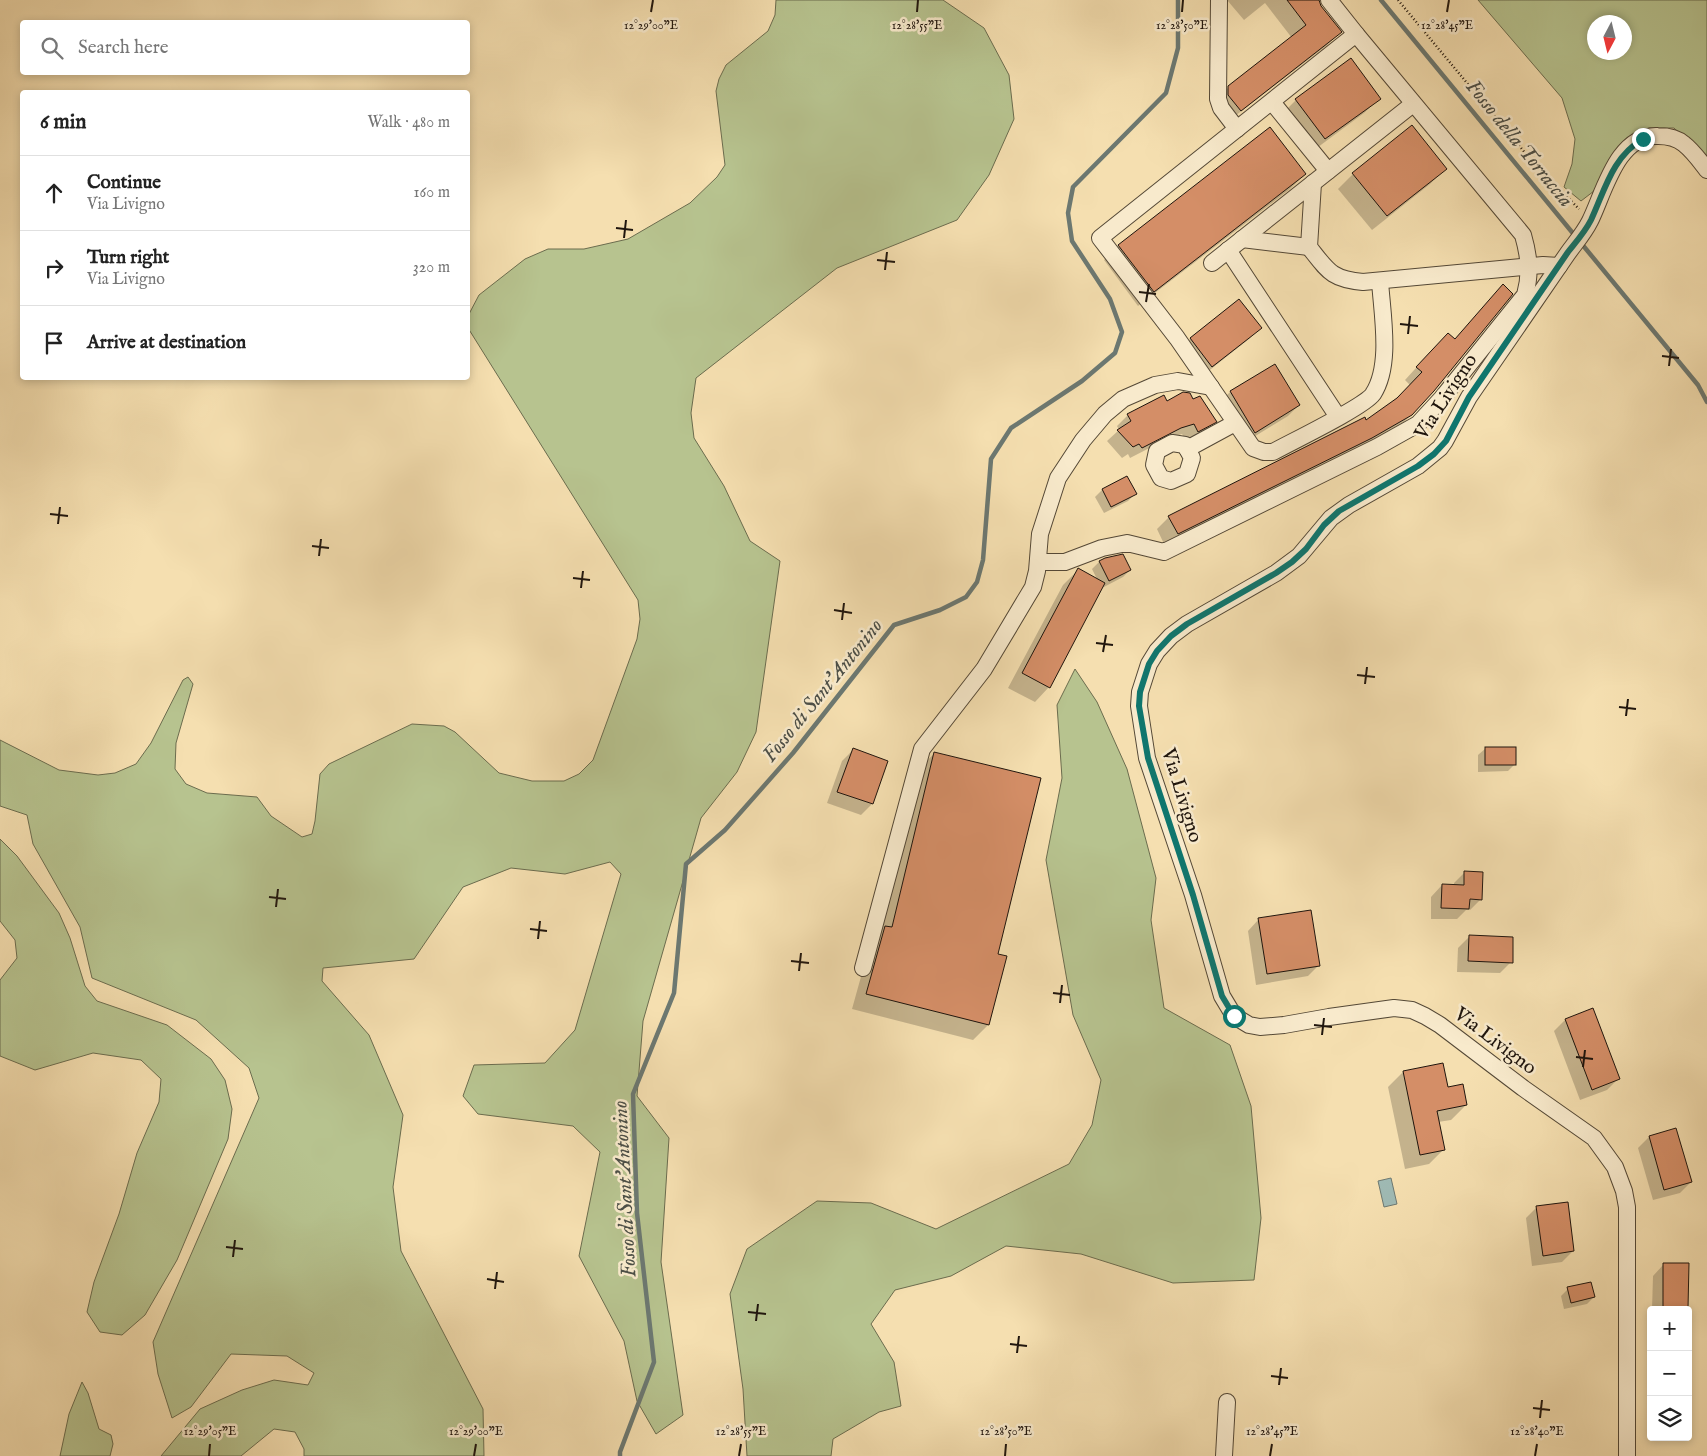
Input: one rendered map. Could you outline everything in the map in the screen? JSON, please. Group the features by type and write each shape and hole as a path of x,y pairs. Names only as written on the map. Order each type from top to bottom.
{"street":[{"path":"1219,0 1218,99 1221,108 1237,129"},
{"path":"1038,562 1065,562 1102,548 1127,544 1164,552 1377,447 1418,424 1442,398 1525,295 1530,266 1522,235 1329,0"},
{"path":"1356,34 1100,238 1177,338 1253,448 1264,452 1273,452 1338,417 1372,395 1378,384 1384,348 1380,281"},
{"path":"1272,102 1328,171"},
{"path":"1212,263 1413,104"},
{"name":"Via Livigno","path":"1627,1456 1627,1207 1620,1177 1606,1153 1594,1138 1576,1124 1523,1088 1440,1025 1418,1013 1394,1008 1270,1027 1249,1025 1234,1016 1222,996 1193,895 1148,758 1139,706 1140,692 1149,664 1157,651 1171,636 1187,624 1276,573 1299,556 1331,518 1349,505 1418,466 1440,448 1446,441 1469,397 1563,259 1583,234 1591,220 1608,177 1631,145 1655,135 1670,137 1684,144 1707,170"},
{"path":"1308,247 1313,183"},
{"path":"1242,239 1308,247 1330,272 1341,279 1364,282 1530,266 1563,259"},
{"path":"1228,250 1338,417"},
{"path":"863,968 922,749 984,669 1033,586 1038,562 1040,534 1058,478 1083,440 1105,414 1123,398 1155,385 1178,381 1211,387"},
{"path":"1187,449 1235,423"},
{"path":"1224,1456 1227,1402"}],"path":[{"path":"1398,0 1531,160 1591,220"}],"green space":[{"path":"776,0 943,0 984,28 1009,75 1014,119 989,175 957,220 837,268 696,378 691,413 694,438 724,486 750,541 780,561 756,732 737,772 701,818 643,1021 637,1096 669,1138 661,1262 683,1415 656,1434 637,1401 624,1341 579,1256 600,1152 573,1126 478,1114 463,1096 474,1065 545,1063 575,1030 621,874 610,862 565,874 511,868 463,887 414,959 323,968 322,981 369,1035 403,1115 393,1187 401,1251 483,1409 484,1456 304,1456 304,1449 295,1432 274,1429 241,1456 161,1456 200,1409 242,1390 274,1380 308,1385 314,1373 287,1356 231,1354 191,1407 172,1418 158,1374 153,1342 259,1098 249,1068 196,1020 92,978 80,927 33,844 27,815 0,806 0,740 59,770 98,775 115,773 136,764 151,743 183,680 188,677 193,684 176,743 175,769 186,784 207,793 257,797 271,816 302,837 312,834 320,774 329,764 412,724 444,726 455,732 499,773 532,781 564,781 579,774 593,760 637,639 640,619 638,600 470,331 470,312 479,295 525,259 548,249 584,249 628,239 690,203 717,177 725,165 716,91 719,79 726,65 768,31 775,15"},
{"path":"1478,0 1707,0 1707,160 1674,128 1649,128 1622,143 1594,191 1581,201 1564,187 1572,164 1575,139 1562,98"},
{"path":"1075,669 1097,702 1127,769 1156,878 1151,920 1164,1008 1230,1045 1251,1106 1261,1218 1254,1280 1173,1283 1081,1254 1006,1246 951,1276 895,1290 871,1324 894,1362 901,1406 879,1412 833,1439 831,1456 747,1456 743,1389 730,1294 747,1249 817,1201 871,1203 936,1229 1069,1164 1092,1125 1101,1080 1073,1015 1046,860 1062,778 1057,705"},
{"path":"0,839 17,856 59,913 70,938 85,986 97,1001 167,1025 211,1059 225,1080 232,1109 228,1139 177,1260 145,1315 122,1335 100,1332 87,1312 94,1282 119,1214 137,1153 159,1102 161,1079 141,1060 93,1053 35,1070 0,1056 0,980 17,958 15,940 0,921"},
{"path":"82,1382 88,1393 99,1429 111,1435 113,1444 110,1456 60,1456 69,1414"}],"water":[{"path":"1391,1178 1397,1204 1384,1207 1378,1181"}],"building":[{"path":"1287,0 1319,0 1321,6 1342,32 1241,111 1228,95 1228,86 1306,25"},
{"path":"1351,58 1381,99 1325,139 1295,99"},
{"path":"1412,125 1447,169 1387,216 1352,173"},
{"path":"1270,127 1306,174 1154,292 1118,245"},
{"path":"1503,284 1513,294 1434,391 1412,415 1372,438 1178,534 1168,516 1365,417 1366,420 1397,398 1422,372 1416,367 1448,333 1455,339"},
{"path":"1239,299 1262,328 1212,367 1190,338"},
{"path":"1275,364 1300,405 1255,433 1230,391"},
{"path":"1183,392 1190,393 1193,399 1200,396 1217,422 1198,432 1194,424 1181,428 1142,448 1139,444 1133,447 1117,430 1131,421 1127,414 1164,395 1167,401"},
{"path":"1127,476 1137,494 1111,507 1102,489"},
{"path":"1123,554 1131,570 1109,581 1099,561"},
{"path":"1078,568 1105,583 1050,688 1022,673"},
{"path":"1485,747 1516,747 1516,765 1485,765"},
{"path":"853,748 888,761 873,804 837,792"},
{"path":"934,752 1041,778 998,954 1007,956 989,1025 866,994 885,926 892,927"},
{"path":"1464,871 1483,872 1482,900 1470,899 1469,909 1441,908 1442,884 1464,885"},
{"path":"1311,910 1320,966 1267,974 1258,918"},
{"path":"1469,935 1513,937 1513,963 1468,961"},
{"path":"1593,1008 1620,1079 1592,1090 1565,1019"},
{"path":"1443,1063 1448,1087 1463,1084 1467,1105 1437,1111 1445,1150 1420,1155 1403,1071"},
{"path":"1676,1128 1692,1182 1664,1190 1649,1136"},
{"path":"1568,1202 1574,1251 1543,1256 1536,1206"},
{"path":"1663,1263 1689,1263 1688,1306 1663,1306"},
{"path":"1591,1282 1595,1297 1571,1303 1567,1287"}],"waterway":[{"name":"Fosso di Sant'Antonino","path":"620,1456 654,1362 637,1213 633,1094 674,993 686,864 725,830 793,753 894,625 940,610 966,597 977,582 983,560 991,459 1011,428 1082,381 1115,353 1122,332 1110,299 1072,241 1068,213 1073,187 1166,93 1178,48 1178,0"},
{"name":"Fosso della Torraccia","path":"1381,0 1576,237"},
{"name":"Fosso della Torraccia","path":"1581,243 1698,385 1707,402"}],"route":[{"path":"1234,1016 1222,996 1193,895 1148,758 1139,706 1140,692 1149,664 1157,651 1171,636 1187,624 1276,573 1299,556 1324,525 1339,511 1418,466 1440,448 1446,441 1469,397 1568,252 1583,234 1591,220 1608,177 1621,157 1631,145 1643,139"}]}
